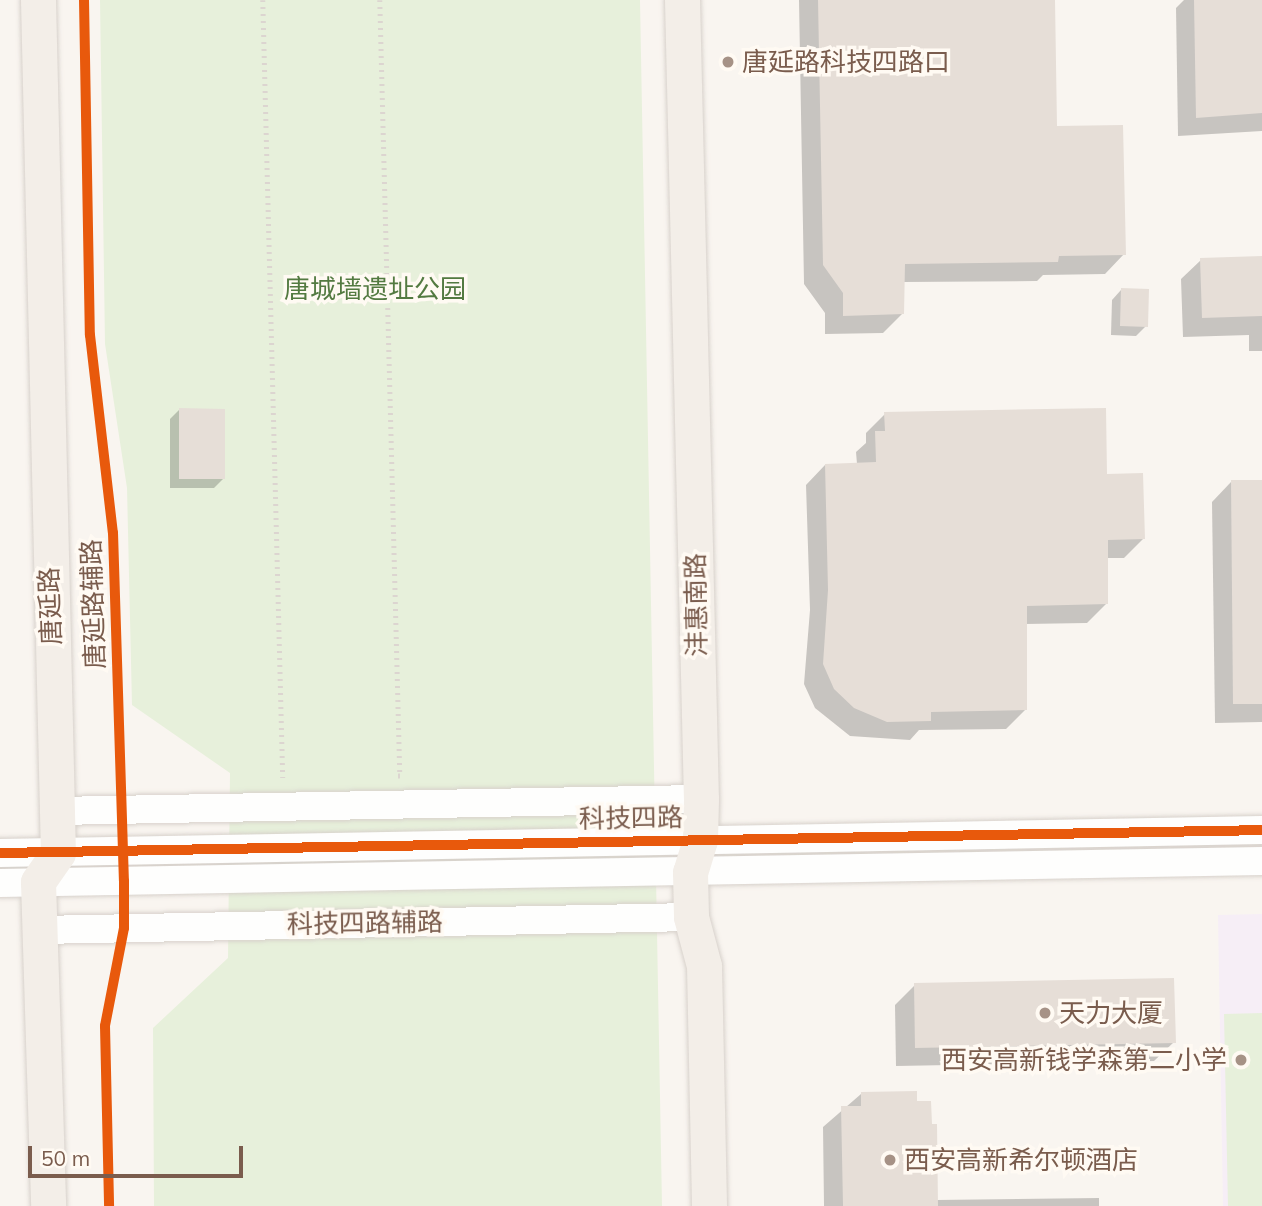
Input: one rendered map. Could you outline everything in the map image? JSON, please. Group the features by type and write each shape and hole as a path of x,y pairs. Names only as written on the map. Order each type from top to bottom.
{"main road":[{"name":"唐延路","path":"38,0 58,853"},
{"name":"沣惠南路","path":"682,0 701,799 691,917 704,966 709,1206"},
{"path":"48,1206 38,882 58,853"}],"street":[{"path":"56,811 701,799"},
{"name":"科技四路","path":"0,883 695,856 1262,830"},
{"name":"科技四路","path":"0,853 1262,861"},
{"name":"科技四路辅路","path":"39,930 691,917"}],"path":[{"path":"263,0 282,778 295,778"},
{"path":"380,0 400,776 387,776"}],"shaded area":[{"name":"西安高新钱学森第二小学","path":"1262,914 1262,1206 1223,1206 1218,915"}],"green space":[{"name":"唐城墙遗址公园","path":"100,0 640,0 662,1206 154,1206 153,1028 228,958 230,773 132,705 127,488 105,344"},
{"path":"1262,1013 1262,1206 1228,1206 1224,1014"}],"building":[{"path":"818,0 1055,0 1057,126 1123,125 1126,255 1059,256 1058,262 905,264 904,314 843,316 843,293 823,265"},
{"path":"1194,0 1262,0 1262,113 1196,118"},
{"path":"1262,256 1262,316 1202,318 1200,258"},
{"path":"1121,288 1149,289 1148,327 1120,326"},
{"path":"179,408 225,409 225,479 179,479"},
{"path":"1106,408 1107,474 1143,473 1145,539 1108,540 1108,604 1027,606 1027,710 931,712 931,721 887,722 854,708 834,689 823,664 828,590 825,464 876,462 875,431 885,431 884,412"},
{"path":"1231,480 1262,480 1262,704 1233,704"},
{"name":"天力大厦","path":"1174,978 1176,1043 915,1048 914,983"},
{"name":"西安高新希尔顿酒店","path":"917,1091 917,1101 931,1101 932,1124 937,1124 938,1206 843,1206 841,1106 861,1106 861,1092"}],"cycle path":[{"name":"唐延路辅路","path":"84,0 90,335 113,533 124,881 124,928 105,1026 109,1206"},
{"path":"0,853 1262,830"}],"place":[{"name":"唐延路科技四路口","path":"728,62"},
{"name":"天力大厦","path":"1045,1013"},
{"name":"西安高新钱学森第二小学","path":"1241,1060"},
{"name":"西安高新希尔顿酒店","path":"890,1160"}]}
